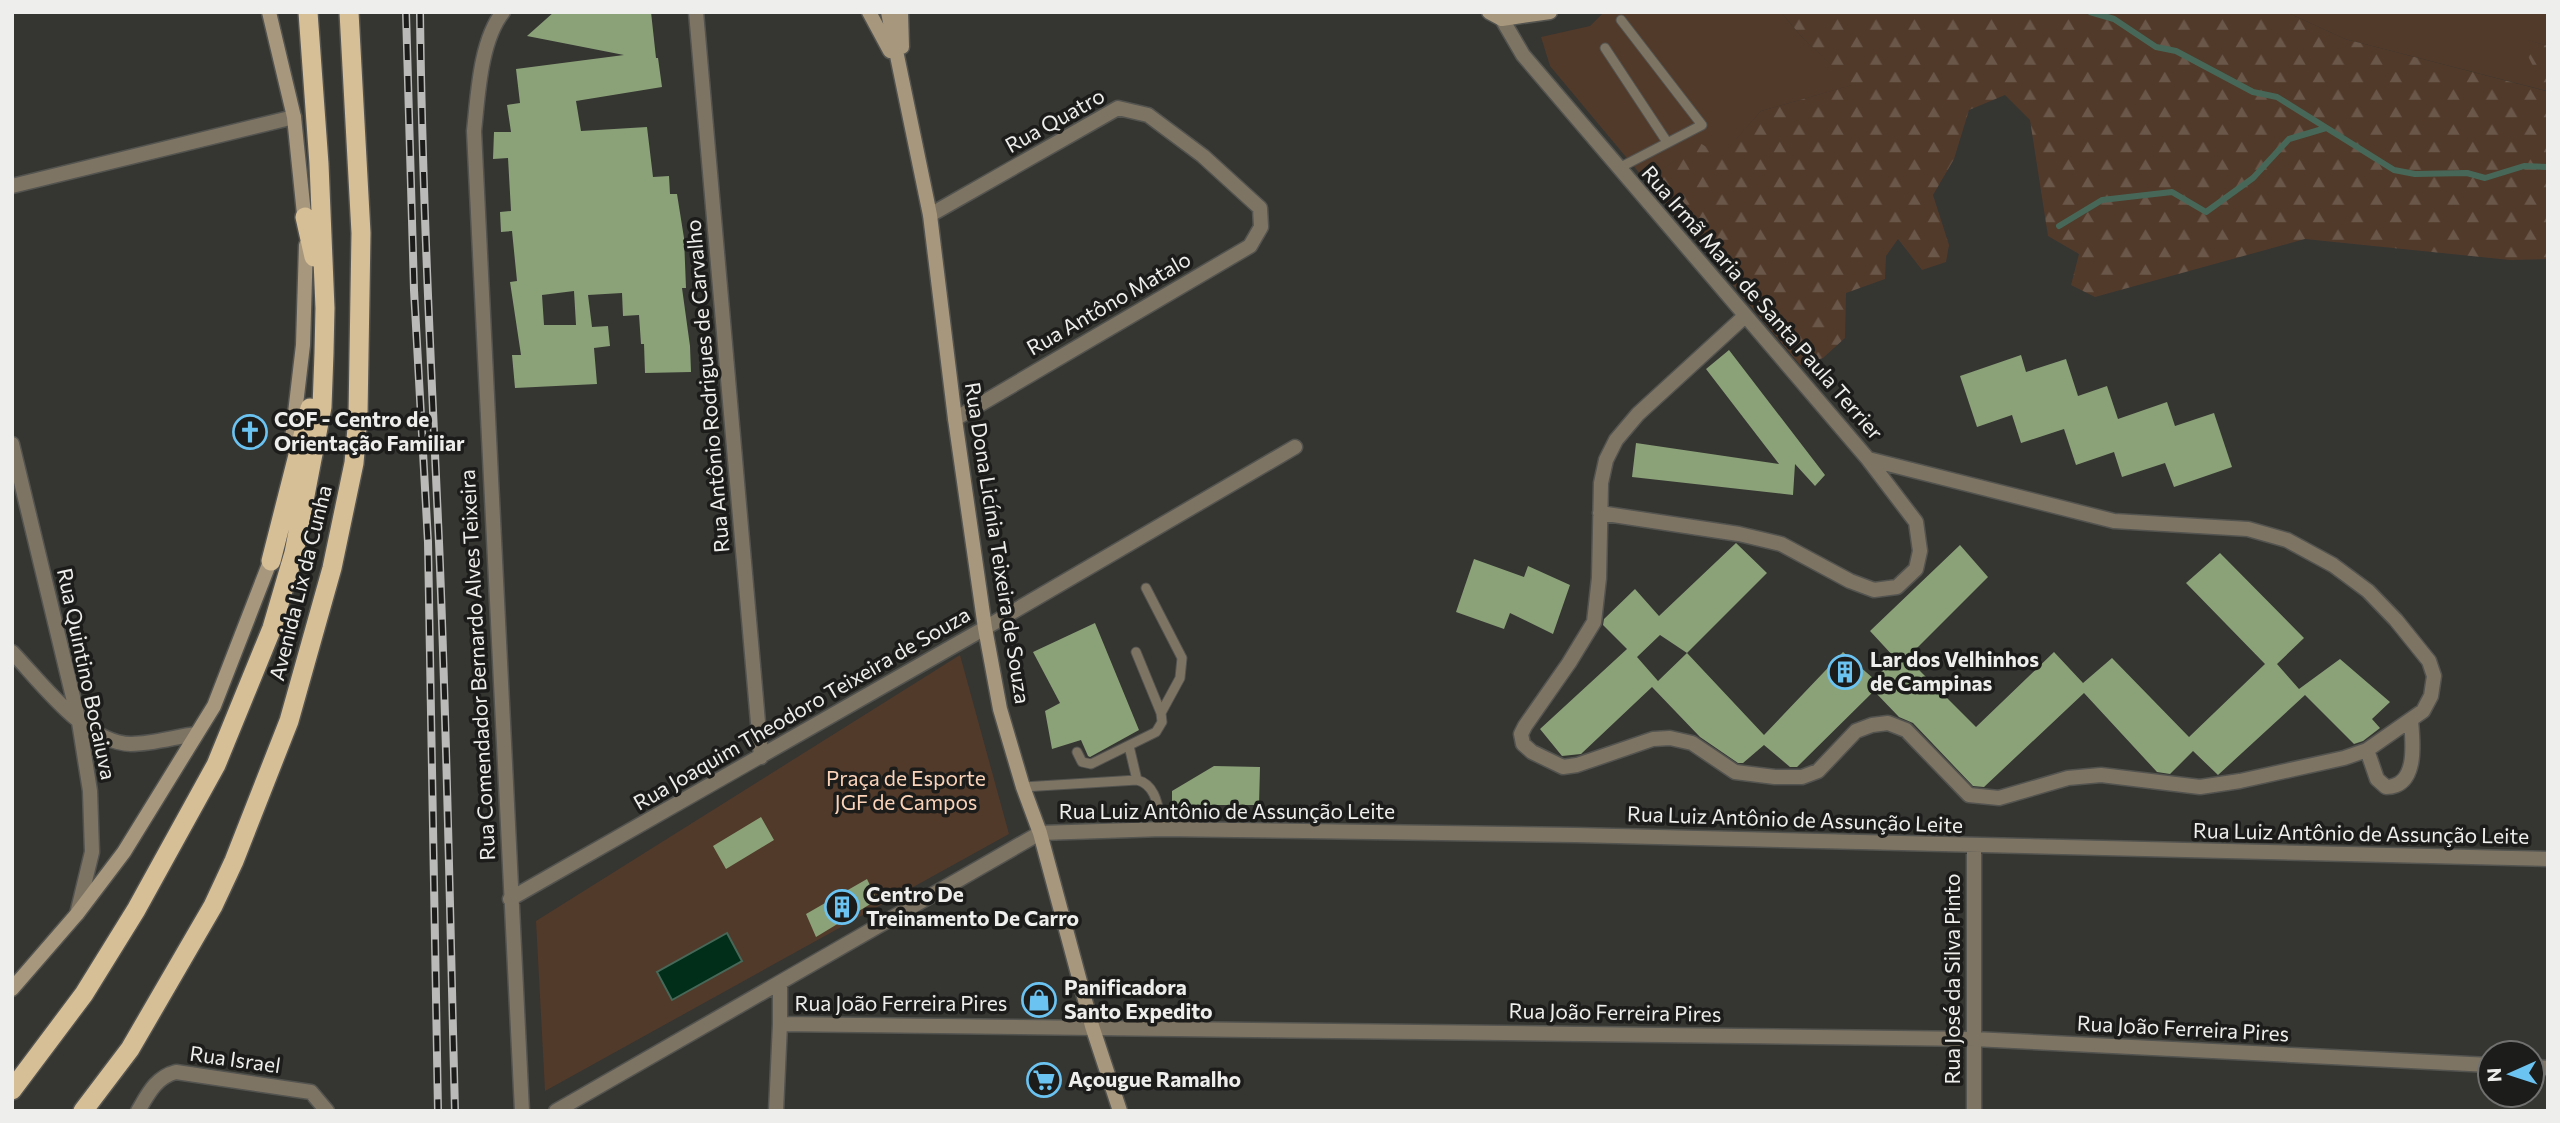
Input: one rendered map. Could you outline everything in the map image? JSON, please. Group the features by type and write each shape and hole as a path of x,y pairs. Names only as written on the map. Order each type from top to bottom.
{"highway":[{"name":"Avenida Lix da Cunha","path":"12,1090 31,1068 97,972 136,909 221,755 272,628 294,553 322,407 324,353 325,308 319,164 308,12"},
{"name":"Avenida Lix da Cunha","path":"83,1111 130,1049 213,906 234,861 289,721 332,568 354,463 358,416 361,233 349,12"},
{"path":"305,217 325,308"},
{"path":"271,561 324,353"}],"main road":[{"path":"12,989 77,914 124,852 215,706 271,561 296,423 307,267 305,217 294,117 269,12"},
{"path":"869,12 881,31 901,76"},
{"name":"Rua Dona Licínia Teixeira de Souza","path":"888,12 930,215 955,419 985,628 1000,709 1040,833 1092,1026 1121,1111"},
{"path":"901,12 901,76"},
{"path":"1495,16 1550,12"}],"street":[{"name":"Rua Comendador Bernardo Alves Teixeira","path":"503,12 489,38 474,131 522,1111"},
{"name":"Rua Antônio Rodrigues de Carvalho","path":"696,12 761,757"},
{"name":"Rua Irmã Maria de Santa Paula Terrier","path":"1495,16 1523,55 1868,460 2115,521 2248,529 2287,540 2333,565 2368,591 2396,620 2429,661 2434,676 2431,696 2423,711 2367,750 2344,758 2200,787 2101,775 2068,778 1998,798 1969,795 1906,730 1888,723 1856,731 1818,771 1802,777 1735,772 1692,743 1670,738 1653,738 1577,765 1563,766 1532,752 1523,744 1521,734 1594,622 1599,578 1600,513"},
{"name":"Rua Quatro","path":"930,215 1118,108 1148,115 1203,156 1260,208"},
{"path":"12,186 294,117"},
{"name":"Rua Antôno Matalo","path":"955,419 1250,246 1261,227 1260,208"},
{"path":"1745,316 1638,414 1616,440 1606,460 1601,483 1600,513 1739,534 1781,544 1850,581 1874,590 1897,587 1916,569 1920,551 1916,522 1868,460"},
{"name":"Rua Quintino Bocaiuva","path":"12,444 79,722 90,791 92,852 77,914"},
{"name":"Rua Joaquim Theodoro Teixeira de Souza","path":"510,900 1296,447"},
{"path":"12,652 79,722 114,741 131,744 196,734"},
{"path":"2367,750 2377,779 2386,787 2396,787 2402,782 2411,765 2411,721"},
{"name":"Rua Luiz Antônio de Assunção Leite","path":"1040,833 1163,829 1575,835 1974,847 2548,859"},
{"path":"556,1111 1040,833"},
{"name":"Rua José da Silva Pinto","path":"1974,847 1974,1111"},
{"name":"Rua João Ferreira Pires","path":"780,983 780,1024 1092,1026 1974,1040 2476,1064"},
{"path":"776,1111 780,1024"},
{"name":"Rua Israel","path":"138,1111 156,1083 165,1075 176,1072 311,1092 327,1111"}],"lane":[{"path":"1619,168 1702,125 1621,20"},
{"path":"1605,48 1667,142"},
{"path":"1146,589 1182,658 1180,678 1161,713"},
{"path":"1077,752 1083,762 1091,764 1156,732 1162,723 1161,713 1136,652"},
{"path":"1129,746 1137,780"},
{"path":"1023,786 1137,780 1146,782 1154,793 1163,829"}],"green space":[{"path":"1604,12 1781,12 1801,36 1853,85 1761,111 1721,157 1700,144 1646,181 1550,66 1541,37 1590,26"},
{"path":"1781,12 2286,12 2345,39 2546,91 2518,37 2548,46 2548,259 2510,260 2305,239 2095,297 2071,285 2079,254 2048,236 2030,120 2005,95 1969,110 1954,159 1933,195 1949,245 1946,262 1922,270 1898,239 1886,256 1885,279 1846,293 1845,338 1823,358 1800,365 1646,181 1700,143 1721,156 1761,111 1852,85 1801,36"},
{"path":"2286,12 2548,12 2548,46 2519,38 2547,91 2345,39"},
{"name":"Praça de Esporte JGF de Campos","path":"960,655 1009,834 545,1091 536,921"}],"shaded area":[{"path":"727,933 742,961 672,1000 657,972"}],"building":[{"path":"554,12 651,12 662,87 576,101 581,131 647,127 653,177 669,176 670,194 677,194 684,238 686,288 682,288 691,372 645,373 639,315 623,316 622,293 588,295 592,327 608,326 610,346 594,348 597,384 515,388 512,355 521,355 510,282 517,281 512,231 501,232 500,212 511,211 508,158 493,159 494,132 511,132 507,105 520,103 516,69 624,55 527,36","holes":["574,291 576,325 544,325 542,295"]},
{"path":"1729,350 1825,475 1815,486 1795,464 1793,495 1632,477 1636,443 1779,464 1706,369"},
{"path":"2021,355 2026,372 2066,359 2078,396 2107,386 2118,419 2167,402 2175,426 2214,413 2232,467 2174,487 2165,463 2122,477 2114,452 2076,465 2064,429 2021,443 2012,415 1977,427 1960,376"},
{"name":"Lar dos Velhinhos de Campinas","path":"1736,543 1767,573 1687,653 1764,735 1843,652 1874,679 1895,658 1870,631 1960,545 1988,577 1907,658 1976,727 2054,652 2083,683 2112,658 2189,737 2265,664 2186,583 2220,553 2304,638 2277,664 2299,689 2340,659 2390,702 2372,719 2380,728 2363,741 2354,744 2305,695 2218,775 2193,751 2170,774 2157,772 2084,693 1984,787 1973,786 1913,723 1899,717 1874,691 1797,767 1790,767 1764,745 1743,763 1738,763 1700,737 1652,687 1581,754 1562,756 1540,729 1627,649 1603,625 1604,619 1635,589 1659,616","holes":["1660,635 1687,653 1658,681 1637,657"]},
{"path":"1474,559 1524,577 1528,566 1570,585 1553,634 1510,613 1504,629 1456,612"},
{"path":"1095,623 1139,730 1090,757 1081,740 1052,749 1045,711 1060,703 1033,652"},
{"path":"1214,766 1260,767 1259,805 1172,805 1172,791"},
{"path":"761,817 774,840 726,869 713,846"},
{"name":"Centro De Treinamento De Carro","path":"867,879 877,900 816,937 806,914"}],"waterway":[{"path":"2090,12 2114,19 2156,47 2176,51 2253,92 2277,97 2394,170 2415,174 2467,173 2485,178 2524,166 2548,167"},
{"path":"2059,226 2102,200 2172,192 2206,212 2253,178 2289,139 2326,128"}],"railway":[{"path":"406,12 414,290 428,542 438,1111"},
{"path":"420,12 425,211 444,684 455,1111"}],"place":[{"name":"COF - Centro de Orientação Familiar","path":"250,432"},
{"name":"Lar dos Velhinhos de Campinas","path":"1845,672"},
{"name":"Centro De Treinamento De Carro","path":"842,907"},
{"name":"Panificadora Santo Expedito","path":"1039,1000"},
{"name":"Açougue Ramalho","path":"1044,1080"}]}
